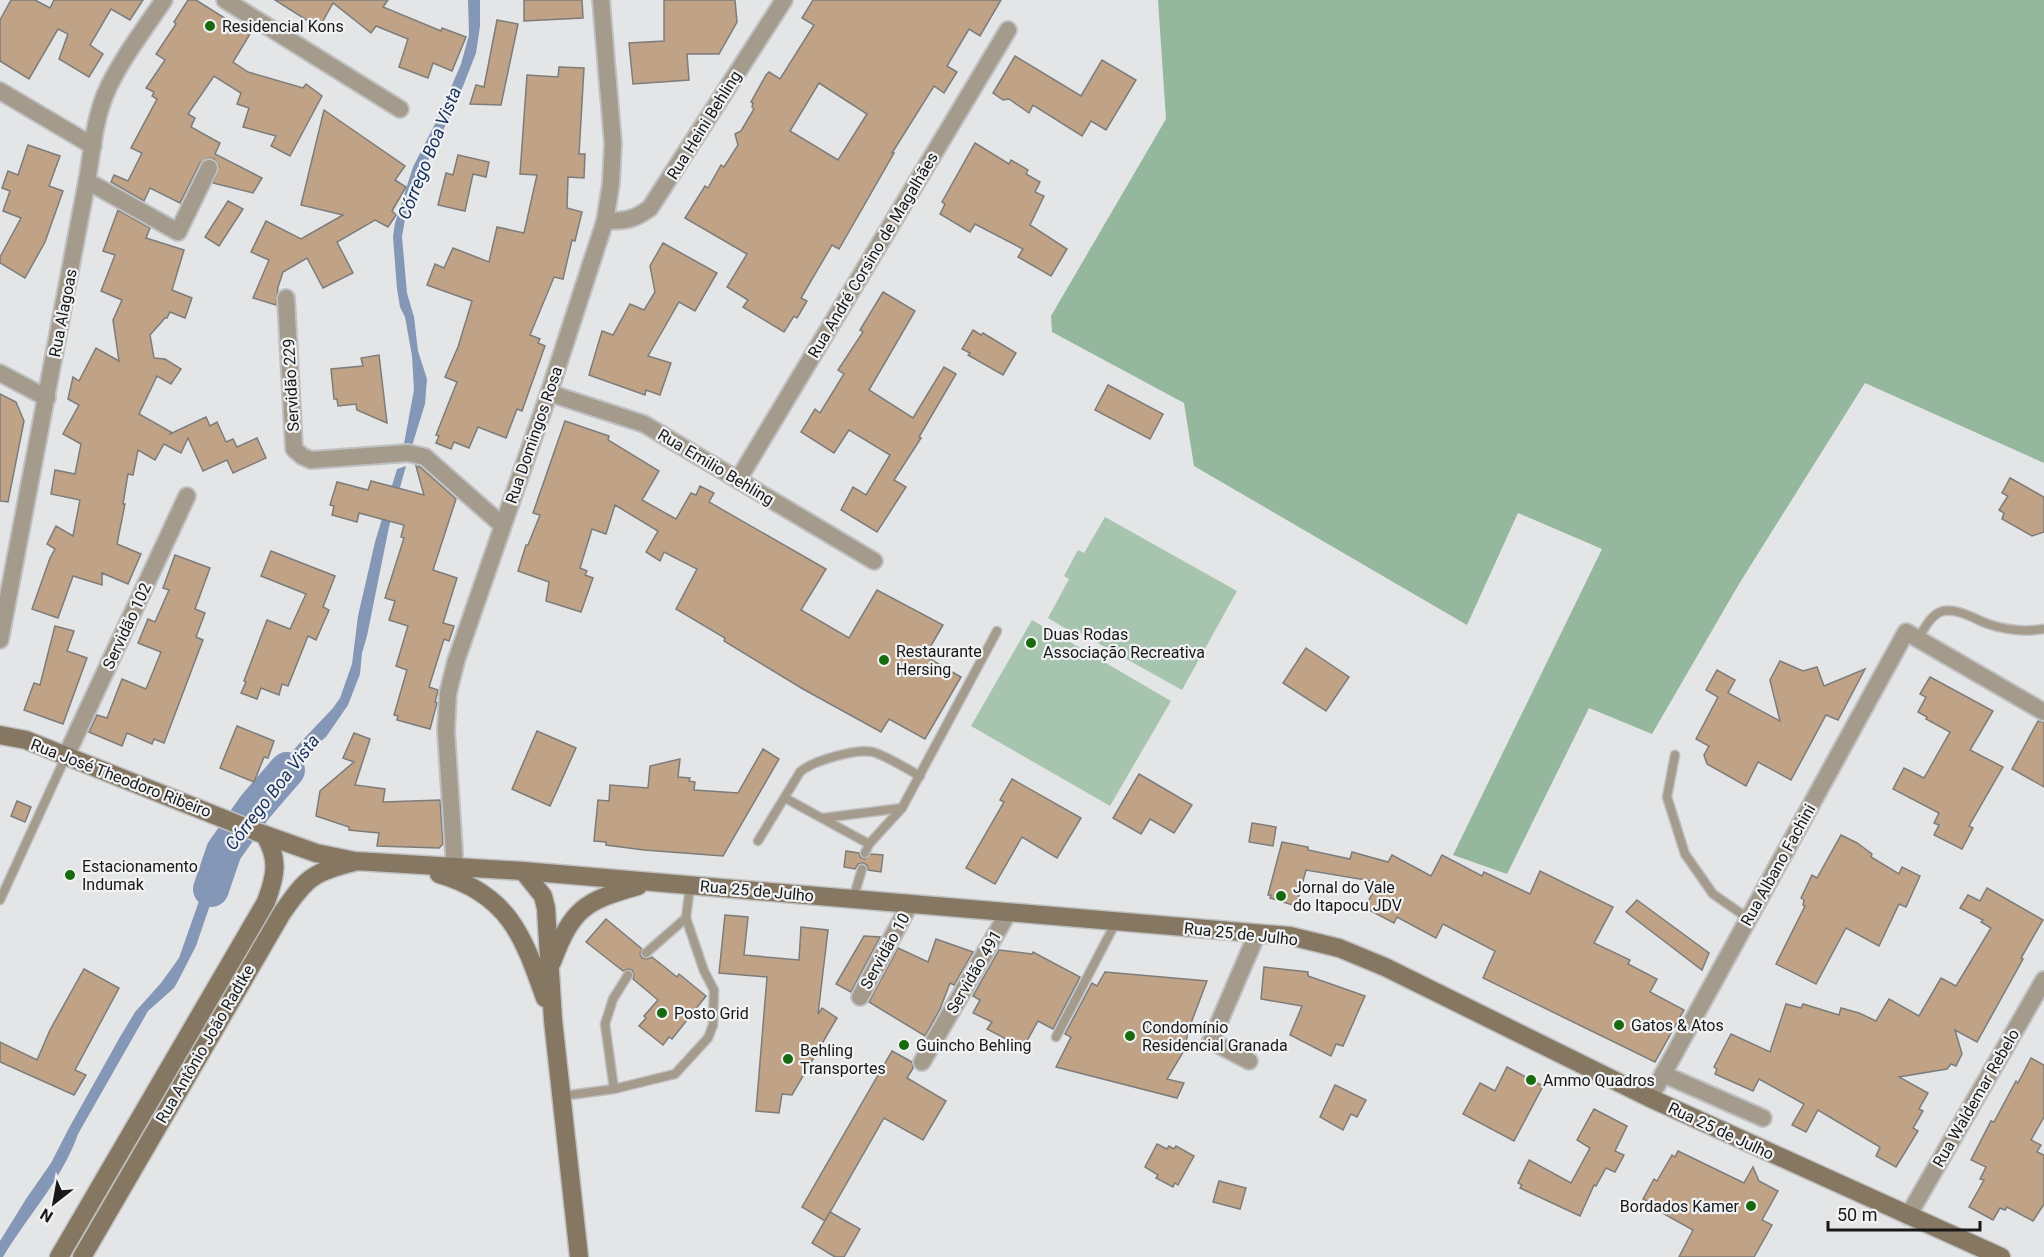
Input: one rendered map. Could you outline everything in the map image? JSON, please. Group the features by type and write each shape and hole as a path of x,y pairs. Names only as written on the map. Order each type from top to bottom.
{"main road":[{"name":"Rua José Theodoro Ribeiro","path":"0,735 26,740 316,853 356,861 410,866 523,871"},
{"name":"Rua Antônio João Radtke","path":"59,1257 266,902 275,874 273,852 261,833"},
{"name":"Rua Antônio João Radtke","path":"82,1257 297,890 316,874 356,861"},
{"path":"410,866 471,885 502,910 518,929 530,955 553,1020"},
{"path":"523,871 543,896 546,908 553,1020 579,1257"},
{"name":"Rua 25 de Julho","path":"523,871 1290,936 1339,948 1384,967 1650,1098 1908,1216 1973,1252 2001,1257"},
{"path":"550,966 566,927 583,908 596,899 652,883"}],"street":[{"name":"Rua Alagoas","path":"0,640 100,110 111,80 164,0"},
{"path":"225,0 400,109"},
{"name":"Rua Domingos Rosa","path":"455,868 446,730 448,693 456,661 549,393 605,221 611,183 613,144 601,0"},
{"name":"Rua Heini Behling","path":"605,221 637,218 650,208 784,0"},
{"name":"Rua André Corsino de Magalhães","path":"738,480 1008,30"},
{"path":"0,91 93,146"},
{"path":"87,181 178,232 209,168"},
{"name":"Servidão 229","path":"286,298 294,448 302,456 311,460 408,453 425,457 502,525"},
{"path":"0,373 47,398"},
{"name":"Rua Emilio Behling","path":"549,393 644,424 874,561"},
{"name":"Servidão 102","path":"66,756 188,496"},
{"path":"1912,635 2044,712"},
{"name":"Rua Albano Fachini","path":"1650,1098 1749,919 1912,635"},
{"name":"Servidão 10","path":"860,997 910,904"},
{"name":"Servidão 491","path":"922,1062 1008,913"},
{"path":"1248,1061 1211,1041 1257,934"},
{"name":"Rua Waldemar Rebelo","path":"1908,1216 2044,980"},
{"path":"1663,1074 1763,1118"}],"lane":[{"path":"1912,635 1933,616 1944,611 1958,613 2005,628 2023,631 2044,629"},
{"path":"865,854 869,844 902,808 997,632"},
{"path":"758,842 800,772 817,762 862,751 881,756 920,776"},
{"path":"1675,755 1667,797 1685,854 1713,894 1749,919"},
{"path":"0,900 66,756"},
{"path":"784,798 869,844"},
{"path":"823,818 902,808"},
{"path":"853,899 862,869"},
{"path":"562,1096 615,1089 675,1074 708,1038 712,1025 714,990 704,971 686,918 690,886"},
{"path":"646,952 686,918"},
{"path":"1056,1036 1116,922"},
{"path":"615,1089 605,1024 613,999 628,975"}],"green space":[{"path":"1158,0 2044,0 2044,463 1865,383 1739,584 1652,734 1589,708 1507,874 1453,855 1602,549 1518,513 1467,625 1194,466 1184,403 1052,332 1051,316 1166,119"},
{"path":"1105,517 1237,591 1182,690 1076,631 1073,633 1048,618 1069,579 1064,576 1078,550 1084,553"},
{"path":"1032,620 1171,701 1110,806 971,726"}],"water":[{"path":"468,0 480,0 480,26 476,53 456,104 415,187 402,237 407,293 414,317 418,351 427,379 425,404 411,449 403,449 414,390 412,356 397,289 393,237 395,223 413,167 437,120 461,64 469,35"},
{"path":"406,466 389,527 362,653 360,674 348,705 326,737 306,753 262,810 249,805 340,698 352,664 358,616 375,542 397,469"},
{"path":"224,842 235,847 222,870 196,946 178,981 174,988 148,1011 78,1134 54,1182 3,1257 0,1257 0,1241 51,1163 120,1037 135,1012 161,983 179,958 212,864"}],"building":[{"path":"11,0 35,0 50,8 54,0 143,0 130,20 111,9 90,45 103,54 89,77 59,59 68,34 58,29 29,79 0,61 0,20"},
{"path":"188,0 196,0 250,34 233,62 248,72 303,88 306,84 322,96 290,156 271,146 276,136 243,127 249,108 237,104 241,93 214,76 188,114 195,118 191,127 220,143 215,154 262,178 253,193 213,183 219,167 214,159 208,158 200,163 180,203 150,188 144,201 111,182 114,175 128,181 142,153 131,148 157,99 152,96 154,92 146,88 165,60 156,54 176,24 174,22"},
{"path":"275,0 388,0 383,7 441,31 442,28 466,37 452,71 433,63 428,78 399,67 408,39 376,26 371,33 333,3 319,28"},
{"path":"524,0 582,0 583,18 524,21"},
{"path":"664,0 735,0 737,22 719,54 687,54 689,80 633,84 629,43 664,41"},
{"path":"813,0 1001,0 980,36 969,29 947,66 957,72 944,93 934,86 892,153 894,153 839,249 832,245 801,298 807,301 797,318 794,316 784,332 743,307 748,300 727,287 747,254 685,218 705,186 708,188 721,165 724,167 738,145 735,134 741,131 754,109 751,102 766,75 769,72 780,79 814,25 802,18","holes":["819,83 867,114 838,160 790,131"]},
{"path":"497,20 518,24 501,105 470,104 476,85 484,87"},
{"path":"1015,56 1081,96 1102,60 1136,80 1106,130 1091,121 1082,136 1033,105 1029,113 1009,99 1003,100 993,93"},
{"path":"559,67 584,68 579,154 585,154 584,178 568,177 567,208 582,212 575,241 572,240 563,279 554,277 530,335 540,339 538,343 545,346 522,411 517,409 506,438 478,427 469,448 454,442 451,449 436,443 439,436 436,435 457,382 445,377 458,347 472,301 427,285 435,264 444,268 453,248 489,262 497,227 524,233 537,175 520,174 527,75 558,77"},
{"path":"324,110 405,166 395,180 406,187 392,211 396,215 388,227 375,220 337,242 353,273 323,288 307,258 283,272 276,305 253,298 269,260 251,252 266,221 301,239 343,215 301,205"},
{"path":"975,143 1009,164 1011,160 1028,170 1026,174 1040,182 1035,192 1044,196 1030,225 1067,249 1051,276 1018,257 1023,249 975,224 970,232 940,214 945,204 942,202"},
{"path":"28,145 60,156 49,186 63,191 45,242 25,278 0,263 0,257 21,218 3,211 10,191 2,188 8,171 18,175"},
{"path":"458,155 489,162 486,177 473,174 465,211 438,205 446,173 453,175"},
{"path":"228,201 243,209 219,246 205,237"},
{"path":"118,210 150,228 146,238 184,250 172,290 192,298 185,318 170,312 150,335 154,358 165,359 181,369 171,384 157,376 139,414 171,432 170,434 206,417 210,426 217,422 226,442 233,439 237,447 257,438 266,458 233,473 227,460 203,471 188,438 181,453 164,444 155,460 138,450 133,475 128,474 117,544 141,554 128,584 102,573 102,585 73,576 58,618 32,609 55,549 47,544 56,526 73,536 80,500 51,494 55,470 75,474 81,444 63,434 79,405 68,399 73,377 79,381 96,348 119,361 113,320 122,300 101,291 115,255 103,251"},
{"path":"663,243 717,273 695,311 679,302 648,356 671,363 660,395 646,390 645,395 589,375 602,331 613,335 630,304 644,310 655,292 650,266"},
{"path":"883,292 915,311 869,390 913,418 944,367 956,374 919,437 921,438 894,480 906,487 877,532 841,510 853,487 866,495 890,455 849,430 834,453 801,432 815,409 820,413 844,374 838,370 863,332 860,330"},
{"path":"973,330 981,335 983,333 1016,353 1003,375 968,355 970,353 962,349"},
{"path":"379,355 387,423 357,410 356,404 338,406 337,399 334,399 331,369 363,366 361,358"},
{"path":"1108,385 1163,414 1150,439 1095,410"},
{"path":"0,394 16,402 24,421 8,502 0,501"},
{"path":"565,421 609,436 608,440 659,471 642,500 676,519 691,493 696,495 700,486 714,493 709,502 826,569 801,610 849,638 877,590 943,625 925,656 961,677 925,739 889,719 881,732 803,689 676,609 697,569 664,552 660,561 646,552 658,531 615,505 606,534 592,529 580,568 587,571 585,575 593,578 581,612 546,601 549,582 518,571 526,545 528,545 540,515 533,513"},
{"path":"416,466 456,499 433,570 457,578 443,623 454,626 449,641 444,639 429,687 438,690 430,729 397,720 398,716 394,715 407,670 396,666 408,626 389,620 395,601 385,598 404,538 401,537 404,525 359,513 357,522 332,515 334,506 330,505 337,482 368,490 371,481 424,495"},
{"path":"2010,478 2044,497 2044,532 2032,536 2002,519 2004,513 1999,510 2008,496 2002,493"},
{"path":"271,551 335,576 323,607 329,610 316,640 308,636 288,686 282,684 279,695 261,688 257,699 241,693 267,620 290,629 306,594 261,576"},
{"path":"175,555 210,568 195,609 205,613 196,637 203,640 164,743 154,739 152,744 127,733 122,746 89,732 97,715 107,718 122,679 146,689 161,652 138,643 148,619 155,622 169,590 163,588"},
{"path":"55,626 74,631 67,651 87,658 63,724 24,710 34,683 40,685"},
{"path":"1306,648 1349,677 1326,711 1283,683"},
{"path":"1780,661 1803,671 1817,667 1824,686 1865,669 1838,720 1826,715 1791,780 1758,762 1746,786 1707,764 1704,755 1709,746 1696,739 1718,697 1706,690 1717,670 1735,680 1728,693 1780,721 1770,680"},
{"path":"1930,677 1993,711 1970,750 2003,767 1969,826 1973,828 1962,849 1934,835 1939,825 1934,823 1939,813 1893,789 1904,768 1924,778 1950,732 1918,712 1926,697 1920,694"},
{"path":"2038,721 2044,722 2044,787 2012,769"},
{"path":"237,726 274,741 268,758 264,757 254,782 220,768"},
{"path":"537,731 576,748 550,806 512,789"},
{"path":"354,733 370,739 355,785 385,789 383,802 440,800 443,844 439,848 377,846 379,833 349,830 349,827 316,816 320,791 354,762 343,758"},
{"path":"763,749 779,759 723,856 644,850 606,845 606,842 594,841 598,800 609,801 610,785 648,788 650,766 680,759 678,777 690,778 689,781 695,782 694,790 738,793"},
{"path":"1139,774 1192,805 1174,833 1150,819 1141,834 1113,818"},
{"path":"1012,779 1081,818 1057,858 1022,837 995,884 966,868 1004,802 1000,800"},
{"path":"17,801 31,807 25,822 11,816"},
{"path":"1252,823 1276,827 1273,846 1249,842"},
{"path":"1841,835 1857,843 1872,854 1871,857 1899,874 1902,867 1920,876 1906,907 1899,904 1879,946 1846,928 1816,984 1776,964 1805,906 1801,898 1812,875 1817,878"},
{"path":"1282,842 1350,859 1352,852 1388,862 1392,855 1431,876 1442,855 1482,876 1484,872 1530,894 1540,871 1613,907 1594,943 1630,960 1628,964 1657,979 1650,992 1684,1010 1655,1062 1483,978 1495,951 1443,924 1436,938 1397,917 1394,923 1365,908 1378,882 1306,870 1296,906 1270,898 1271,895 1268,895"},
{"path":"846,851 859,853 860,857 865,859 871,854 883,855 881,872 868,870 867,865 863,863 858,864 855,869 844,867"},
{"path":"1987,888 2043,920 1977,1042 1955,1030 1962,1054 1956,1066 1951,1064 1947,1069 1899,1077 1928,1093 1919,1109 1923,1111 1913,1128 1918,1131 1896,1167 1876,1156 1880,1147 1818,1110 1806,1132 1792,1125 1804,1104 1759,1079 1753,1091 1715,1074 1717,1069 1714,1067 1731,1034 1770,1052 1786,1004 1801,1008 1803,1004 1839,1015 1841,1008 1876,1021 1889,999 1919,1016 1941,978 1956,986 1991,928 1981,922 1983,920 1960,908 1968,895 1980,901"},
{"path":"1637,900 1709,953 1702,970 1626,912"},
{"path":"725,915 748,917 744,955 799,960 801,927 828,930 818,1014 822,1008 837,1018 792,1095 782,1094 779,1113 756,1111 767,977 719,973"},
{"path":"606,919 642,949 640,954 642,958 652,957 677,977 679,974 706,996 672,1039 669,1037 663,1045 639,1026 646,1018 644,1016 658,1000 633,979 632,970 623,971 586,942"},
{"path":"864,936 880,937 851,992 836,984"},
{"path":"936,939 973,952 954,985 950,983 940,1009 925,1036 869,1002 898,948 928,962"},
{"path":"999,950 1032,954 1033,952 1080,977 1053,1029 1038,1021 1023,1048 987,1029 992,1022 973,1013 980,1000 973,996"},
{"path":"1264,967 1308,972 1308,976 1365,996 1343,1046 1336,1044 1331,1056 1290,1035 1302,1006 1261,999"},
{"path":"84,969 119,988 75,1070 86,1075 74,1095 0,1062 0,1042 37,1060 50,1030"},
{"name":"Condomínio Residencial Granada","path":"1105,972 1207,981 1188,1031 1185,1049 1167,1079 1184,1083 1177,1098 1056,1067 1071,1037 1065,1034 1092,983 1097,986"},
{"path":"892,1051 912,1062 913,1068 907,1078 946,1101 923,1140 884,1118 825,1221 802,1207"},
{"path":"2031,1058 2044,1065 2044,1117 2031,1140 2041,1145 2037,1152 2044,1155 2044,1204 2033,1221 2007,1207 2005,1210 2000,1208 1993,1220 1969,1207 1984,1180 1980,1179 1986,1167 1971,1160 1991,1121 1994,1122"},
{"path":"1507,1067 1543,1086 1514,1141 1463,1114 1480,1083 1495,1091"},
{"path":"1335,1085 1366,1100 1357,1117 1351,1114 1343,1130 1320,1117"},
{"path":"1594,1109 1627,1126 1615,1151 1624,1155 1615,1172 1606,1168 1596,1186 1594,1185 1580,1216 1520,1188 1522,1185 1518,1183 1529,1160 1571,1183 1590,1148 1577,1140"},
{"path":"1157,1144 1167,1149 1169,1146 1174,1149 1176,1146 1194,1156 1178,1185 1175,1183 1173,1187 1156,1178 1158,1175 1145,1167"},
{"path":"1678,1151 1744,1183 1753,1167 1759,1181 1778,1191 1762,1220 1772,1225 1754,1257 1679,1257 1693,1230 1655,1209 1656,1206 1643,1199 1654,1179 1657,1181 1672,1155 1675,1157"},
{"path":"1219,1181 1246,1188 1240,1209 1213,1202"},
{"path":"830,1212 860,1229 844,1257 835,1257 812,1243"}],"waterway":[{"name":"Córrego Boa Vista","path":"211,889 224,851 255,807 287,770"}],"place":[{"name":"Residencial Kons","path":"210,26"},
{"name":"Duas Rodas Associação Recreativa","path":"1031,643"},
{"name":"Restaurante Hersing","path":"884,660"},
{"name":"Estacionamento Indumak","path":"70,875"},
{"name":"Jornal do Vale do Itapocu JDV","path":"1281,896"},
{"name":"Posto Grid","path":"662,1013"},
{"name":"Gatos & Atos","path":"1619,1025"},
{"name":"Condomínio Residencial Granada","path":"1130,1036"},
{"name":"Guincho Behling","path":"904,1045"},
{"name":"Behling Transportes","path":"788,1059"},
{"name":"Ammo Quadros","path":"1531,1080"},
{"name":"Bordados Kamer","path":"1751,1206"}]}
